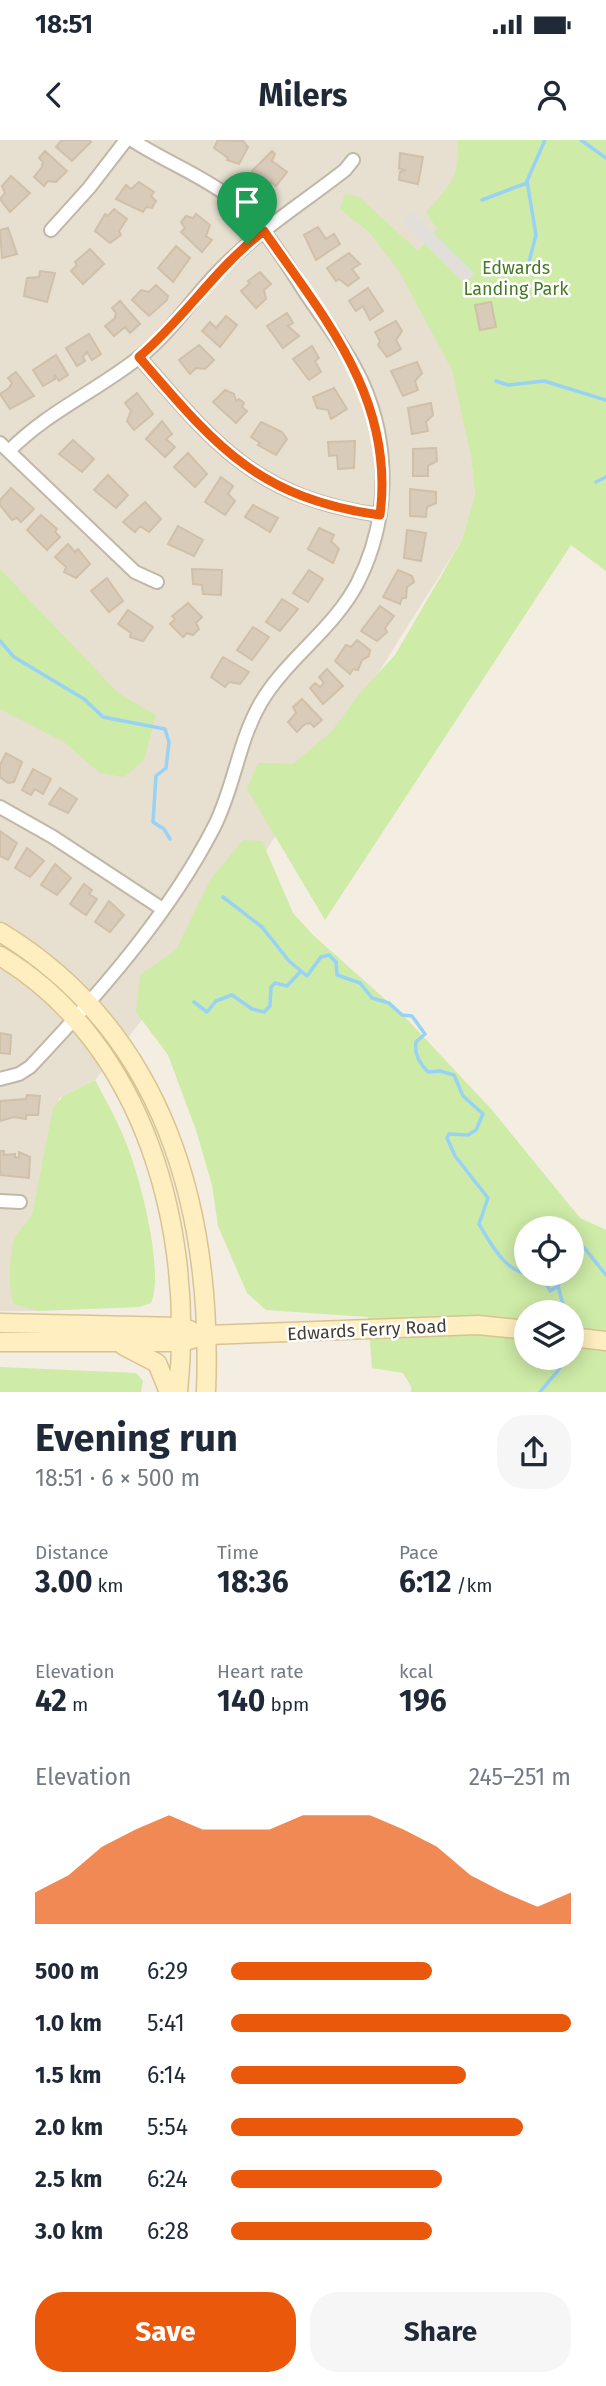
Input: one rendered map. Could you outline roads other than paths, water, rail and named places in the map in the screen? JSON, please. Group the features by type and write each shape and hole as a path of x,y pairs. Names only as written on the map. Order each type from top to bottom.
{"main road":[{"path":"0,932 40,960 89,1005 107,1026 145,1083 170,1134 186,1179 200,1261 207,1335 206,1392"},
{"path":"0,956 32,979 76,1020 128,1093 153,1152 169,1214 181,1335 178,1392"},
{"path":"0,1323 181,1335"},
{"name":"Edwards Ferry Road","path":"181,1335 478,1325 514,1329"},
{"path":"0,1342 96,1342 181,1335"},
{"path":"584,1338 606,1341"},
{"path":"96,1342 128,1347 158,1363 169,1392"}],"street":[{"path":"51,230 89,188 126,140"},
{"path":"0,1079 30,1068 76,1020 162,908 216,824 241,746 261,703 290,664 329,625 356,584 371,549 380,515 382,454 378,429 362,383 264,231 212,186 132,140"},
{"path":"157,582 135,572 4,447 139,357 176,323 219,270 264,231 345,170 353,160"},
{"path":"139,357 205,434 247,468 294,494 380,515"},
{"path":"0,807 53,836 162,908"},
{"path":"0,1201 20,1202"}],"waterway":[{"path":"527,269 536,235 527,181 545,140"},
{"path":"581,140 606,158"},
{"path":"482,200 527,183"},
{"path":"496,381 508,385 544,381 606,400"},
{"path":"596,482 606,477"},
{"path":"0,641 14,657 84,699 103,717 165,729 169,742 166,768 156,776 153,822 164,829 170,839"},
{"path":"223,897 262,927 289,961 307,976 321,957 329,955 336,962 337,975 360,983 372,998 389,1003 402,1015 412,1016 425,1034 416,1042 422,1065 428,1072 440,1071 454,1075 463,1096 483,1114 476,1130 468,1135 449,1134 447,1138 455,1156 488,1198 479,1224 504,1261 514,1268"},
{"path":"194,1002 207,1012 216,1001 232,995 252,1009 264,1012 270,1006 271,987 275,983 287,986 301,971"},
{"path":"584,1248 606,1275"},
{"path":"548,1286 550,1291 558,1286"},
{"path":"558,1286 562,1300"},
{"path":"540,1392 558,1370"}],"park label":[{"name":"Edwards Landing Park","path":"516,278"}]}
